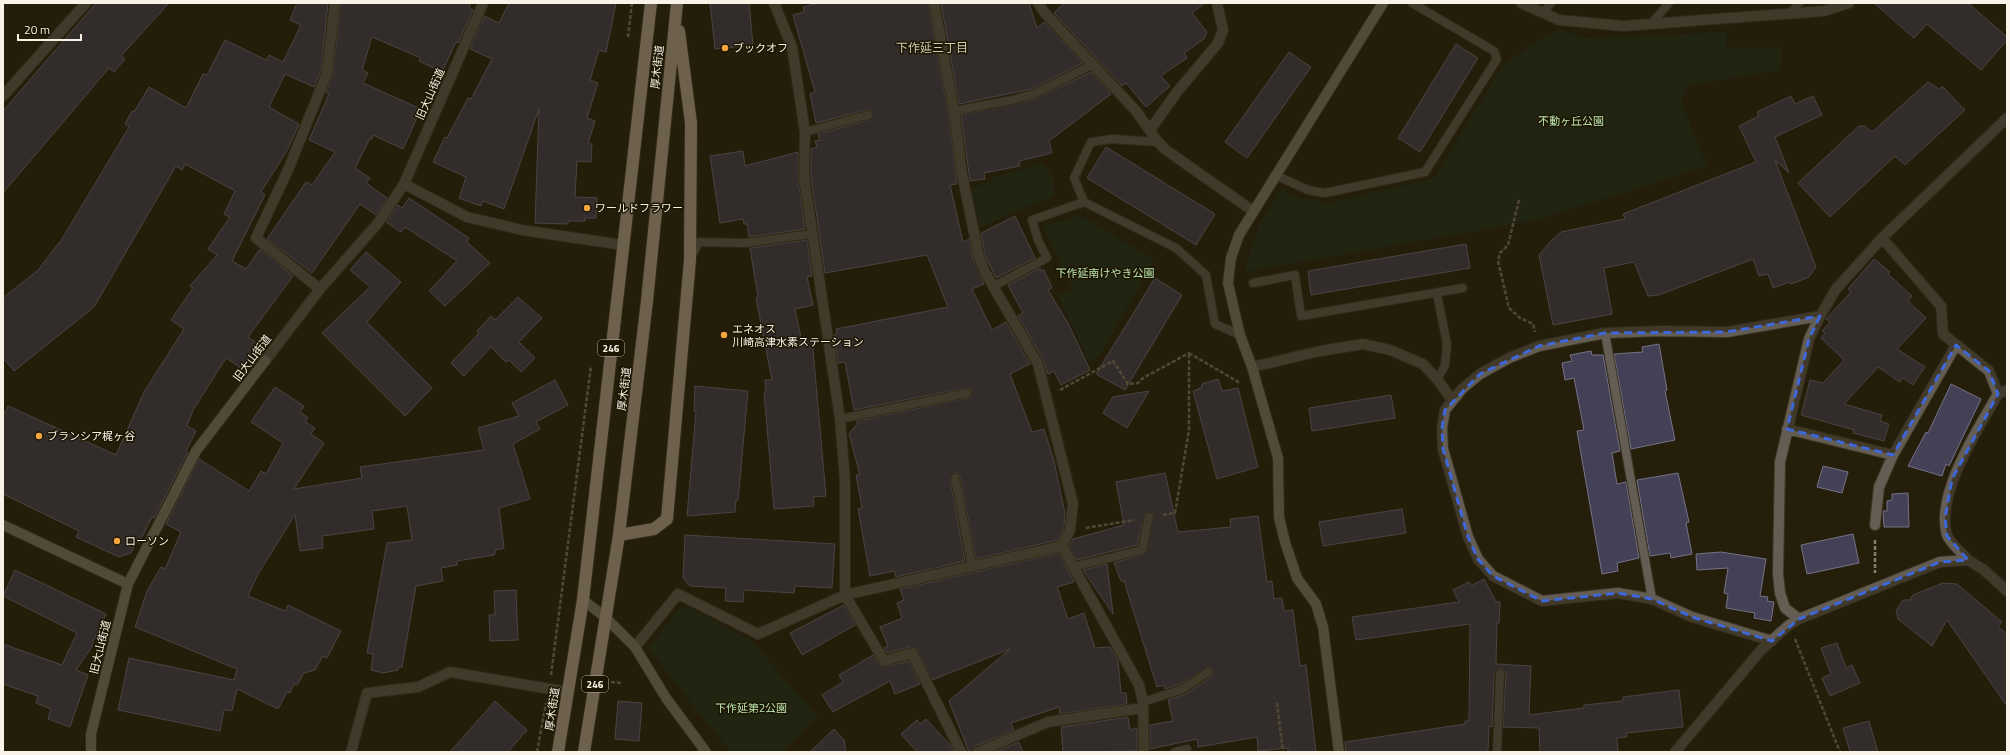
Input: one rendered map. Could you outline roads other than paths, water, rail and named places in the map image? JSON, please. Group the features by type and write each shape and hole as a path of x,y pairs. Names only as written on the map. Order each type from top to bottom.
{"highway":[{"name":"厚木街道","path":"558,752 583,600 650,3"},
{"name":"厚木街道","path":"584,752 605,617 620,535 647,301 676,7"},
{"name":"246","path":"620,535 654,529 667,519 690,260 691,123 676,7"}],"street":[{"path":"3,96 86,3"},
{"path":"320,289 256,238 288,170 327,73 335,3"},
{"name":"旧大山街道","path":"91,752 91,734 128,584 196,451 320,289 378,223 404,184 484,3"},
{"path":"774,3 792,47 805,132 804,177 840,419 845,480 845,595 884,661 912,653 961,752"},
{"path":"934,3 954,111 962,174 979,257 1038,364 1073,504 1070,530 1062,546"},
{"path":"1038,3 1044,12 1094,64 1136,111 1158,142 1166,150 1253,211"},
{"path":"1150,130 1177,92 1218,43 1223,30 1217,3"},
{"path":"1339,752 1323,627 1316,604 1297,578 1285,542 1279,517 1278,458 1252,367 1240,335 1228,283 1231,258 1238,234 1383,3"},
{"path":"1521,3 1559,20 1616,26 1824,11 1849,3"},
{"path":"1799,620 1785,608 1780,593 1778,573 1780,462 1809,339 1820,316 1836,289 1882,238 2007,118"},
{"path":"404,184 467,217 522,230 623,245"},
{"path":"1882,238 1941,306 1943,334 1989,371 2003,392 1952,478 1945,518 1947,536 1968,560 1984,570 2007,591"},
{"path":"1772,641 1692,617 1652,599 1618,593 1542,601 1493,576 1478,559 1468,537 1443,449 1442,428 1445,410 1462,389 1480,374 1509,358 1539,346 1605,333 1663,331 1727,332 1820,316"},
{"path":"1252,367 1320,351 1363,344 1390,350 1423,364 1437,379 1452,400"},
{"path":"1875,525 1879,487 1893,455 1956,345"},
{"path":"1787,429 1893,455"},
{"path":"3,525 128,584"},
{"path":"635,648 678,594 758,634 845,595 1062,546"},
{"path":"1062,546 1128,662 1139,685 1143,705 1144,752"},
{"path":"1677,751 1762,649 1790,625 1940,562 1968,560"},
{"path":"583,600 605,617 635,648 666,698 706,752"},
{"path":"351,752 367,693 418,688 450,672 568,692"},
{"path":"978,752 1048,722 1143,705"}],"lane":[{"path":"1275,175 1308,190 1325,193 1425,172 1497,59 1494,51 1412,3"},
{"path":"1543,13 1551,3"},
{"path":"1651,24 1669,3"},
{"path":"1790,14 1799,3"},
{"path":"954,111 1012,100 1034,94 1094,64"},
{"path":"805,132 868,115"},
{"path":"1158,142 1112,139 1091,142 1074,178 1084,202 1176,248 1206,275 1215,324 1240,335"},
{"path":"994,286 1047,258 1038,240 1032,220 1084,202"},
{"path":"690,260 699,242 745,243 812,234"},
{"path":"1253,283 1295,275 1301,316 1437,294 1463,288"},
{"path":"1437,294 1447,344 1445,366 1437,379"},
{"path":"1605,333 1652,599"},
{"path":"840,419 967,393"},
{"path":"955,478 972,566"},
{"path":"1073,567 1142,550 1149,517"},
{"path":"1143,705 1183,689 1208,672"},
{"path":"1498,752 1500,674"},
{"path":"1175,752 1187,749"}],"place":[{"name":"ブックオフ","path":"725,48"},
{"name":"ワールドフラワー","path":"587,208"},
{"name":"エネオス 川崎高津水素ステーション","path":"724,335"},
{"name":"ブランシア梶ヶ谷","path":"39,436"},
{"name":"ローソン","path":"117,541"}],"district":[{"name":"下作延三丁目","path":"932,48"}],"park label":[{"name":"不動ヶ丘公園","path":"1571,121"},
{"name":"下作延南けやき公園","path":"1105,273"},
{"name":"下作延第2公園","path":"751,708"}]}
